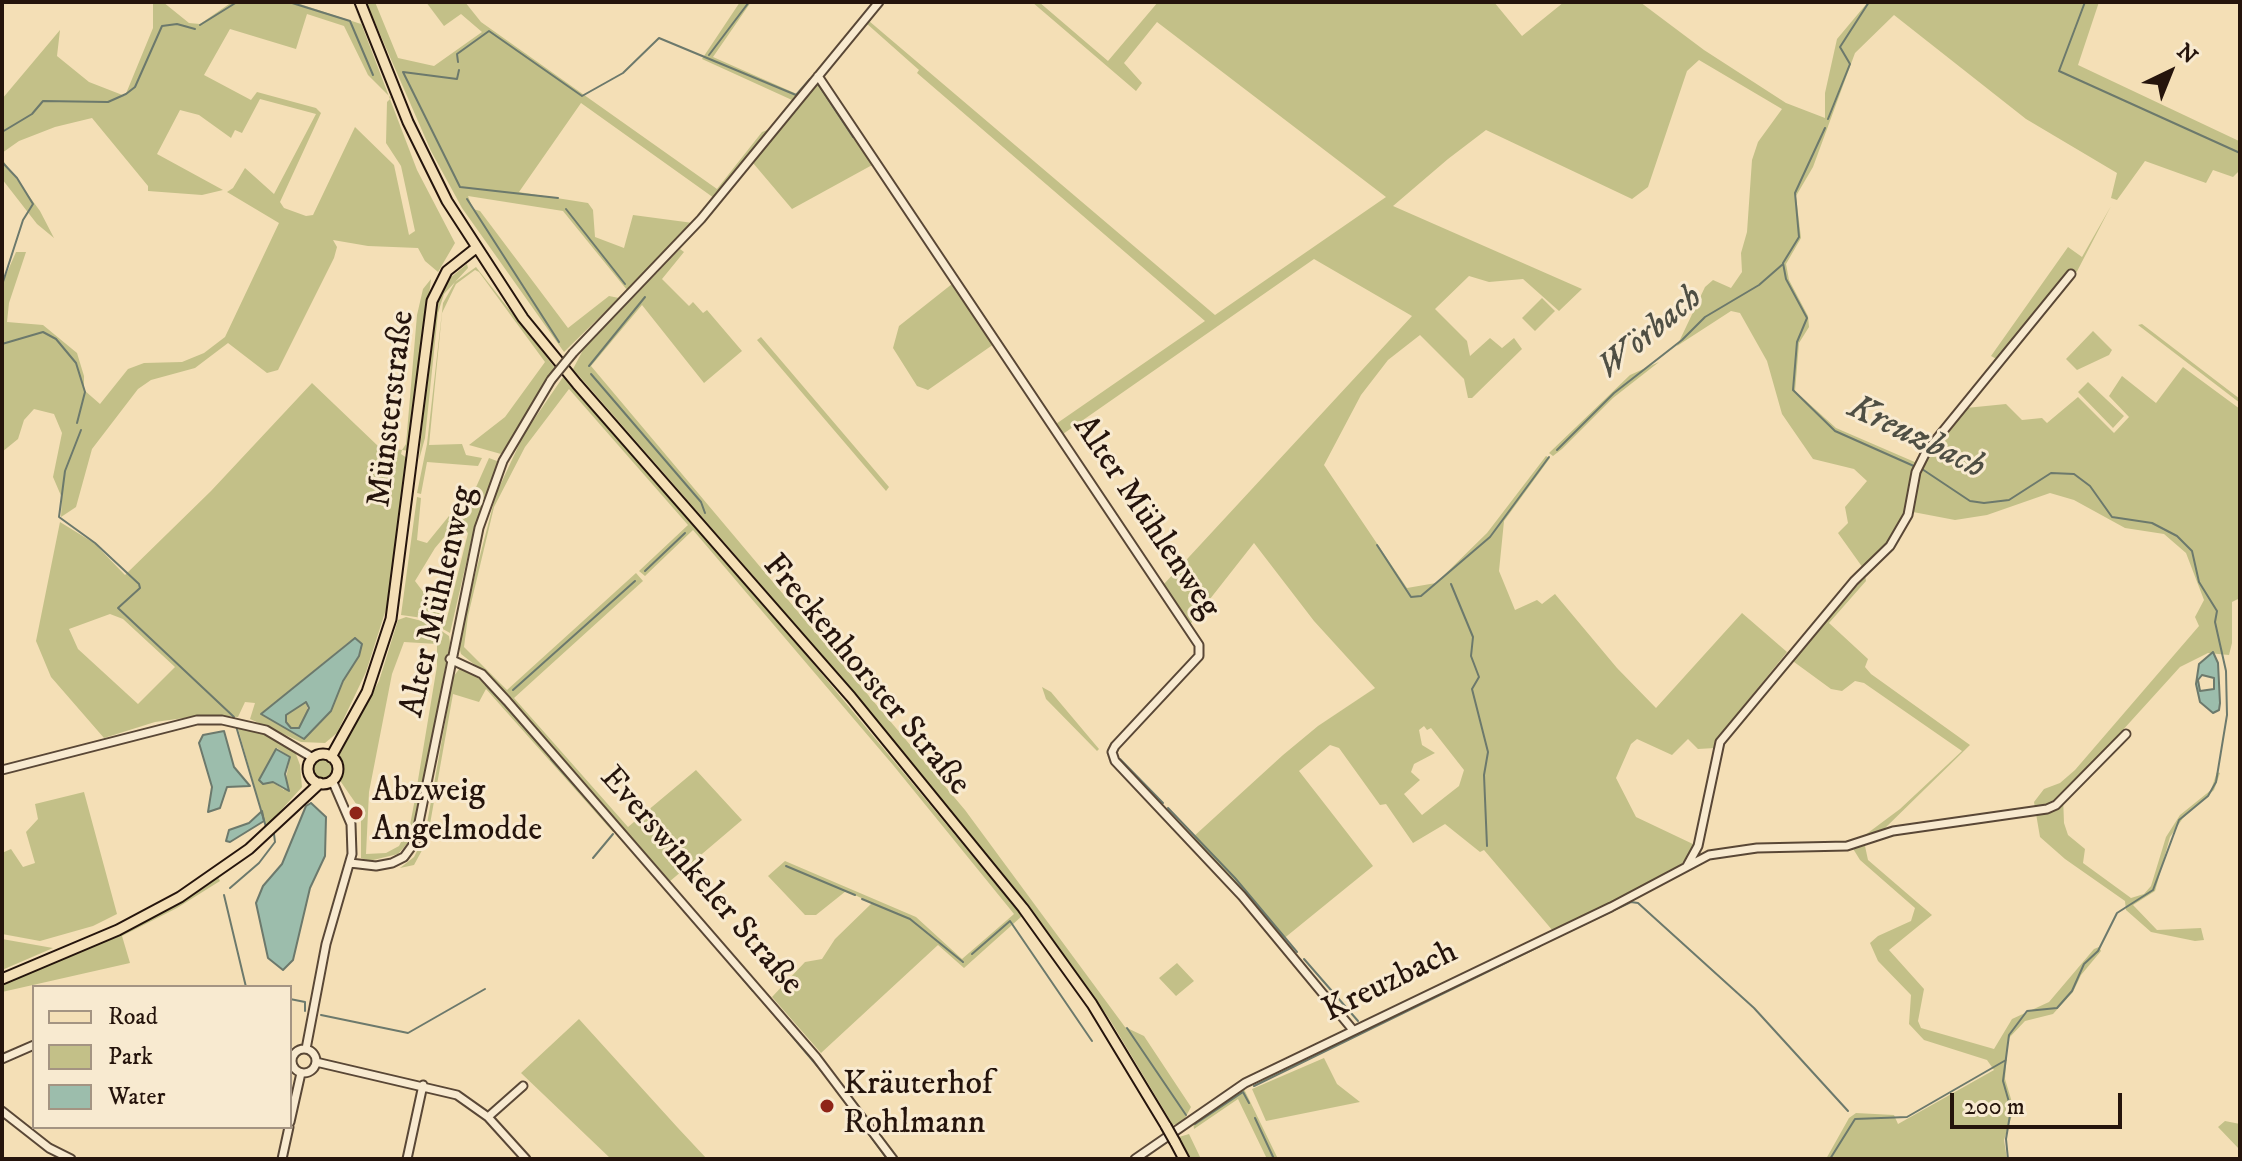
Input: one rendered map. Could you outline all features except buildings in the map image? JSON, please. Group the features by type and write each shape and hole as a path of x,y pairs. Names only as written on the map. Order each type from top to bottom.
{"main road":[{"path":"360,2 419,148 476,248"},
{"name":"Münsterstraße","path":"331,757 367,692 391,619 432,301 447,271 476,248"},
{"name":"Freckenhorster Straße","path":"476,248 567,373 841,685 1014,897 1092,1004 1184,1159"},
{"path":"2,979 118,930 180,897 249,849 300,798 320,783 332,780 338,768 331,757 322,754 313,758 309,767 310,776 300,798"},
{"path":"310,776 320,783"}],"street":[{"name":"Alter Mühlenweg","path":"350,863 376,866 392,863 404,857 415,842 473,549 491,489 515,437 551,380 573,353 680,244 879,2"},
{"name":"Alter Mühlenweg","path":"818,76 1199,645 1199,656 1115,746 1112,752 1115,761 1242,896 1353,1030"},
{"path":"1680,873 1698,846 1720,742 1735,720 1854,581 1890,546 1908,515 1920,463 2071,274"},
{"name":"Everswinkeler Straße","path":"450,659 482,674 515,710 816,1057 893,1159"},
{"path":"2,770 197,720 222,720 266,730 313,758"},
{"name":"Kreuzbach","path":"1135,1159 1245,1083 1680,873 1709,855 1757,848 1847,846 1893,831 2047,809 2056,805 2126,734"},
{"path":"306,1049 326,944 350,863 351,824 332,780"},
{"path":"1698,846 1709,855"},
{"path":"2,1059 32,1046"},
{"path":"292,1057 299,1049 306,1049 313,1053 316,1062 312,1071 301,1073 292,1066"},
{"path":"316,1062 457,1095 488,1117 526,1159"},
{"path":"292,1115 301,1073"},
{"path":"407,1159 423,1085"},
{"path":"488,1117 523,1086"},
{"path":"2,1111 68,1159"},
{"path":"282,1159 289,1129"}],"green space":[{"path":"153,2 163,2 189,23 200,24 232,2 294,2 361,24 353,2 389,96 368,75 344,26 307,14 296,49 230,29 204,75 251,100 257,92 316,108 321,113 280,202 284,208 306,216 313,215 355,127 394,165 409,235 415,231 401,166 386,143 387,102 390,99 417,170 455,243 438,272 425,261 418,248 368,246 333,240 337,247 334,258 278,370 267,373 228,343 195,368 151,380 138,389 92,449 76,507 61,517 62,498 53,477 62,433 54,414 34,409 24,420 18,439 2,452 2,284 16,252 26,252 9,303 7,322 43,325 77,353 84,376 84,390 100,404 128,369 144,363 182,362 204,353 225,337 279,223 227,192 245,168 274,194 316,114 260,99 242,133 235,130 231,138 199,115 180,110 157,154 223,190 202,195 148,191 148,186 92,118 55,127 19,141 2,153 2,99 60,30 57,56 89,82 125,96 153,28"},
{"path":"366,2 375,2 398,58 434,66 482,32 461,14 444,26 426,2 465,2 481,22 717,189 762,132 770,129 714,198 581,103 519,192 588,203 593,210 595,237 624,248 633,215 693,223 627,290 563,211 468,196 473,209 480,211 568,328 609,296 619,298 564,352 462,208 431,151"},
{"path":"740,2 751,2 713,57 797,94 792,100 702,59"},
{"path":"1032,2 1039,2 1108,61 1158,2 1494,2 1522,36 1564,2 1640,2 1704,50 1786,103 1825,118 1825,93 1837,39 1868,2 2099,2 2078,65 2239,141 2240,170 2233,177 2213,170 2206,183 2145,161 2117,200 2111,198 2117,173 2026,119 1894,15 1855,53 1813,167 1796,196 1801,238 1786,264 1789,280 1808,316 1809,327 1799,343 1795,391 1836,428 1917,463 1905,517 1888,545 1864,568 1866,581 1829,623 1868,659 1865,667 1871,674 1970,745 1881,832 1857,841 1900,809 1962,751 1864,683 1855,681 1842,691 1831,689 1790,659 1824,619 1821,615 1863,568 1838,533 1848,523 1845,507 1867,481 1854,469 1813,459 1782,414 1767,361 1740,313 1731,311 1677,346 1705,287 1713,280 1731,288 1742,272 1741,253 1747,232 1752,160 1758,142 1782,109 1699,60 1687,71 1648,187 1632,199 1486,130 1448,159 1393,206 1582,289 1559,311 1523,279 1489,282 1469,276 1435,309 1467,341 1470,356 1490,338 1502,348 1514,338 1522,349 1472,398 1468,398 1464,379 1420,335 1388,360 1361,395 1324,465 1407,588 1436,583 1487,533 1546,456 1550,458 1504,521 1499,571 1515,610 1537,600 1542,604 1555,594 1617,668 1656,708 1742,613 1787,652 1733,719 1715,748 1698,749 1688,739 1672,755 1637,739 1631,744 1616,778 1636,817 1695,845 1678,869 1553,931 1484,850 1480,852 1445,824 1413,843 1386,804 1380,805 1339,748 1330,745 1299,771 1373,866 1282,940 1192,838 1318,726 1375,688 1314,621 1254,543 1188,627 1053,426 1205,321 917,73 919,70 866,23 869,21 1215,315 1386,197 1157,22 1124,63 1142,83 1136,91","holes":["1314,259 1412,316 1164,584 1063,434","1424,726 1427,730 1431,728 1464,770 1459,786 1422,815 1404,794 1420,780 1411,772 1414,764 1435,753 1422,745 1419,730"]},
{"path":"818,84 874,164 792,209 753,163"},
{"path":"2,159 40,211 54,238 37,224 2,179"},
{"path":"2111,206 2072,281 2004,363 1991,356 2068,247 2082,257"},
{"path":"680,249 684,252 662,279 689,306 693,302 703,313 707,310 742,351 704,383 642,305 591,366 965,810 1125,1027 1144,1036 1191,1107 1183,1122 1173,1125 1110,1020 1028,904 758,581 573,369 583,350"},
{"path":"467,264 468,268 444,294 438,313 425,438 419,460 433,315 444,283"},
{"path":"476,267 555,368 501,454 469,445 505,417 545,362 479,272 475,270 456,284 442,313 429,445 462,444 466,455 482,458 478,466 427,462 421,494 417,493 427,444 443,303 455,282"},
{"path":"431,279 410,451 402,450 406,444 417,315 423,289"},
{"path":"952,284 994,344 928,390 917,386 893,348 899,326"},
{"path":"1542,298 1555,311 1535,331 1522,318"},
{"path":"2142,324 2240,399 2240,403 2138,325"},
{"path":"2093,331 2112,350 2109,355 2077,370 2066,359"},
{"path":"761,337 889,487 886,491 757,340"},
{"path":"1659,362 1613,398 1562,449 1553,456 1549,453 1630,375"},
{"path":"2183,367 2240,409 2240,598 2232,602 2229,655 2208,653 2180,667 2063,796 2064,823 2068,835 2085,849 2083,863 2131,898 2144,894 2151,886 2166,837 2180,815 2211,790 2217,772 2220,773 2214,790 2183,818 2170,837 2155,891 2133,905 2157,930 2201,928 2204,940 2195,941 2151,932 2126,910 2125,901 2065,859 2040,837 2034,802 2044,789 2060,783 2075,770 2199,626 2195,617 2204,600 2186,553 2164,534 2125,528 2074,500 2050,493 1987,515 1955,520 1913,512 1918,472 1927,453 1966,408 2006,404 2022,420 2042,418 2047,423 2078,397 2114,433 2129,417 2109,396 2122,376 2156,403"},
{"path":"563,377 783,627 1022,916 964,968 938,945 821,1053 772,997 805,962 822,959 835,939 872,903 846,891 816,915 805,915 768,876 785,861 916,917 962,959 1014,914 893,765 693,530 645,576 639,571 688,525 569,389 525,447 494,507 468,616 464,647 507,690 636,573 643,581 514,698 628,827 696,770 742,820 669,882 488,675 461,654 459,646 469,598 496,494 524,434"},
{"path":"2088,382 2124,416 2113,428 2078,392"},
{"path":"312,383 378,446 402,450 401,454 407,458 388,603 366,672 337,733 325,743 301,742 250,719 255,703 245,702 238,717 206,715 155,722 104,738 51,677 36,641 60,522 94,543 125,575 211,491","holes":["110,614 123,619 175,667 138,704 78,649 69,629","350,641 359,656 343,681 331,711 304,739 261,714"]},
{"path":"489,458 497,461 474,529 450,633 423,618 401,615 417,497 421,498 417,540 427,543 449,516 457,521 465,512","holes":["457,522 468,533 446,622 415,581 435,548"]},
{"path":"406,617 430,623 449,636 450,643 413,837 398,854 369,861 361,858 361,811 341,782 338,758 379,681 398,620","holes":["404,642 437,644 437,666 410,825 399,846 386,853 366,854 369,792 392,674"]},
{"path":"460,668 487,683 616,829 613,832 486,689 479,702 453,694 427,841 414,865 400,868 414,857 425,835 453,677"},
{"path":"1042,687 1051,692 1099,749 1097,751 1046,699"},
{"path":"306,702 308,712 299,728 291,728 286,722 286,715"},
{"path":"237,725 271,736 294,749 300,765 302,787 266,827","holes":["277,748 290,757 284,790 273,782 259,780"]},
{"path":"323,757 331,761 335,769 331,777 323,781 315,777 311,769 315,761"},
{"path":"84,792 117,914 93,926 40,941 2,934 2,853 11,849 23,867 35,863 26,832 38,819 35,804"},
{"path":"1865,846 1868,860 1932,915 1889,950 1924,989 1918,1021 1921,1028 1994,1049 2012,1019 2049,1002 2094,949 2099,947 2101,951 2081,975 2073,992 2053,1014 2025,1021 2008,1039 2005,1079 2014,1109 2004,1140 2007,1159 1826,1159 1849,1118 1856,1113 1894,1115 1898,1124 1994,1070 1987,1060 1924,1040 1909,1024 1911,995 1878,961 1870,943 1911,921 1915,908 1860,860 1852,847"},
{"path":"218,877 220,881 177,908 122,936 130,963 2,992 2,984 121,933"},
{"path":"2,939 53,948 2,970"},
{"path":"1177,963 1194,981 1176,996 1159,978"},
{"path":"579,1019 707,1159 611,1159 521,1073"},
{"path":"1324,1058 1337,1084 1360,1102 1266,1121 1252,1089"},
{"path":"1243,1087 1278,1159 1267,1159 1238,1099 1194,1129 1193,1122"},
{"path":"2225,1121 2240,1124 2240,1150 2218,1127"},
{"path":"1189,1134 1201,1159 1191,1159 1179,1137"}],"water":[{"path":"355,638 362,644 331,711 304,739 261,714","holes":["306,702 309,708 299,728 291,728 286,722 286,715"]},
{"path":"2213,652 2218,663 2220,703 2219,710 2213,713 2200,702 2196,684 2199,664","holes":["2202,675 2214,678 2214,689 2200,691 2198,680"]},
{"path":"224,731 234,767 250,786 227,787 220,808 208,812 212,787 199,743 203,735"},
{"path":"276,749 290,757 285,774 289,791 273,782 263,784 259,780"},
{"path":"311,803 326,817 325,856 310,888 293,960 283,970 268,958 256,903 263,886 282,864 306,806"},
{"path":"262,811 264,821 230,842 226,841 229,830 249,823"}],"waterway":[{"path":"200,25 237,2"},
{"path":"289,2 350,21 373,75"},
{"path":"709,55 749,2"},
{"name":"Kreuzbach","path":"1828,119 1850,64 1840,47 1869,2"},
{"path":"2085,2 2059,71 2240,153"},
{"path":"2,132 32,114 43,101 108,102 126,94 135,87 162,26 177,24 195,29"},
{"path":"458,62 457,54 489,31 582,96 623,73 659,38 796,95 810,79"},
{"path":"459,70 457,79 403,72 460,187 558,198"},
{"path":"818,84 853,137"},
{"name":"Kreuzbach","path":"1825,128 1795,193 1799,237 1783,263 1786,279 1807,318 1797,342 1793,390 1835,431 1916,467"},
{"path":"860,133 958,279"},
{"path":"2,162 17,178 33,204 23,220 2,285"},
{"path":"467,199 559,342"},
{"path":"566,209 625,284"},
{"name":"Wörbach","path":"1557,450 1614,393 1682,340 1705,317 1759,285 1783,264"},
{"path":"964,287 1051,417"},
{"path":"589,366 645,297"},
{"path":"2,344 43,332 56,339 76,363 85,392 77,423"},
{"path":"591,374 701,502 705,513"},
{"path":"81,430 65,471 59,517 95,543 139,584 140,588 118,608 234,717"},
{"name":"Wörbach","path":"1377,545 1411,597 1421,596 1490,537 1549,457"},
{"name":"Kreuzbach","path":"1922,469 1970,501 1984,503 2009,500 2051,473 2074,474 2090,486 2112,517 2152,523 2177,536 2192,551 2199,582 2217,611 2215,622 2226,671 2227,715 2216,782 2208,796 2179,820 2153,890 2117,913 2098,951 2084,964 2072,991 2057,1008 2027,1011 2009,1035 2003,1081 2011,1109 2006,1139 2008,1159"},
{"path":"645,571 685,533"},
{"path":"513,690 635,581"},
{"name":"Wörbach","path":"1451,584 1473,637 1471,656 1479,677 1472,689 1488,752 1484,775 1487,846"},
{"path":"486,685 501,701"},
{"path":"501,701 547,753"},
{"path":"236,726 266,827"},
{"path":"551,759 614,830"},
{"path":"1120,759 1163,803"},
{"path":"1168,808 1235,878 1297,952"},
{"path":"230,888 259,863 275,842 274,834"},
{"path":"593,858 613,834"},
{"path":"618,835 632,850"},
{"path":"786,866 855,895"},
{"path":"224,895 246,985"},
{"path":"862,899 910,919 963,962"},
{"path":"1549,941 1631,902 1638,903 1754,1008 1848,1111"},
{"path":"972,954 1010,921 1092,1041"},
{"path":"1254,1086 1540,946"},
{"path":"1304,959 1358,1021"},
{"path":"733,967 753,991"},
{"path":"321,1015 408,1033 485,989"},
{"path":"759,997 824,1074"},
{"path":"292,999 305,1002 305,1011"},
{"path":"1127,1028 1186,1115"},
{"path":"1830,1159 1855,1119 1907,1117 2006,1060"},
{"path":"1195,1124 1243,1092 1249,1103"},
{"path":"852,1111 887,1159"},
{"path":"1255,1118 1274,1159"}],"place":[{"name":"Abzweig Angelmodde","path":"356,813"},
{"name":"Kräuterhof Rohlmann","path":"827,1106"}]}
